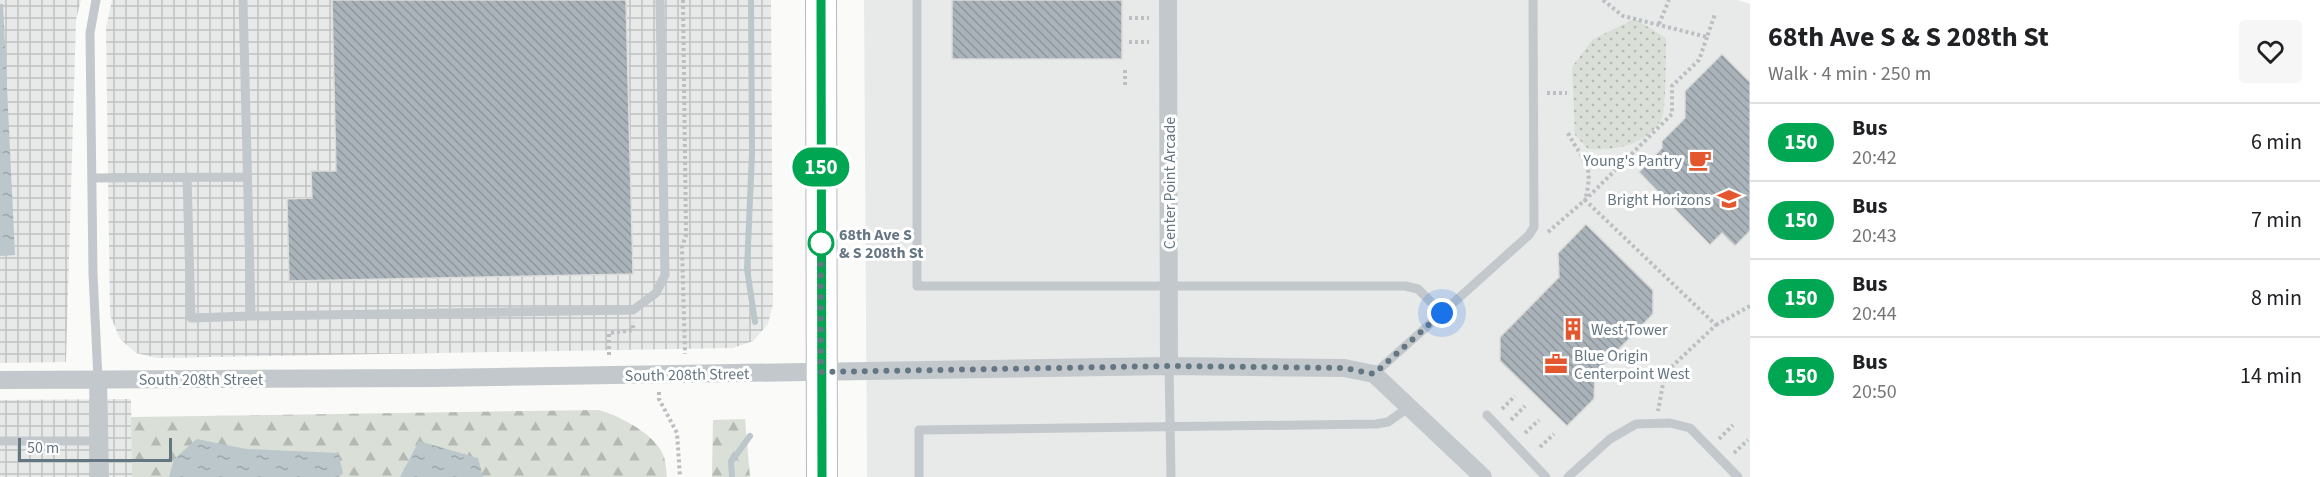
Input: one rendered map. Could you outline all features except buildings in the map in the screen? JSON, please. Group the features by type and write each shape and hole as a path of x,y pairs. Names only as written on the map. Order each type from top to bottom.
{"main road":[{"path":"821,0 822,477"}],"street":[{"name":"Center Point Arcade","path":"1168,0 1169,366"},
{"name":"South 208th Street","path":"0,380 435,378 1169,366 1344,368 1374,374"},
{"path":"1374,374 1483,477"},
{"path":"98,380 100,477"}],"lane":[{"path":"96,0 90,33 93,273 98,380"},
{"path":"243,0 251,316"},
{"path":"187,177 191,318 633,310 656,293 665,274 660,0"},
{"path":"917,0 917,285 1405,286 1418,289 1442,313"},
{"path":"1374,374 1529,235 1534,226 1533,0"},
{"path":"92,178 247,177"},
{"path":"1169,366 1171,477"},
{"path":"919,477 919,430 1376,424 1388,422 1410,407"},
{"path":"1487,415 1546,477"},
{"path":"1568,477 1610,439 1636,424 1655,423 1670,423 1690,428 1738,477"},
{"path":"0,441 99,441"}],"path":[{"path":"683,0 686,235 682,247 685,354"},
{"path":"1602,0 1623,16 1707,37"},
{"path":"1659,25 1669,0"},
{"path":"1547,233 1585,200 1672,114 1672,86 1699,60 1715,14"},
{"path":"1129,18 1149,18"},
{"path":"1129,42 1150,42"},
{"path":"1125,68 1125,85"},
{"path":"1545,93 1567,93"},
{"path":"1568,133 1575,148 1585,159 1589,170 1589,185 1585,200"},
{"path":"1585,200 1716,325"},
{"path":"1655,423 1665,373 1716,325 1750,306"},
{"path":"609,356 609,333 633,330 633,310"},
{"path":"1502,409 1515,396"},
{"path":"659,399 677,433 680,477"},
{"path":"1511,420 1525,406"},
{"path":"1525,433 1539,420"},
{"path":"1719,439 1733,425"},
{"path":"1540,447 1554,434"},
{"path":"1734,453 1748,440"}],"shaded area":[{"path":"0,0 81,0 76,20 66,362 0,363"},
{"path":"112,0 771,0 773,304 768,324 753,341 733,348 157,358 136,353 120,339 110,315 106,28"},
{"path":"864,0 1738,0 1750,4 1750,477 867,477"},
{"path":"131,399 132,477 0,477 0,400"}],"green space":[{"path":"1635,19 1666,38 1662,118 1648,135 1640,140 1609,149 1588,149 1575,135 1572,67 1593,39"},
{"path":"599,410 627,422 654,441 664,457 667,477 132,477 131,417"},
{"path":"745,419 750,477 712,477 713,420"}],"water":[{"path":"0,4 3,4 15,255 0,256"},
{"path":"197,439 246,449 338,453 343,473 339,477 169,477 174,459"},
{"path":"419,441 478,458 483,477 400,477"}],"waterway":[{"path":"751,0 752,153 747,269 755,322"},
{"path":"732,477 731,462 750,436"}],"bus line":[{"name":"150","path":"821,0 822,477"}],"place":[{"name":"Young's Pantry","path":"1700,160"},
{"name":"Bright Horizons","path":"1729,199"},
{"name":"68th Ave S & S 208th St","path":"821,243"},
{"name":"West Tower","path":"1573,329"},
{"name":"Blue Origin Centerpoint West","path":"1556,364"}],"route":[{"path":"821,243 821,372 1169,366 1344,368 1374,374 1442,313"}]}
